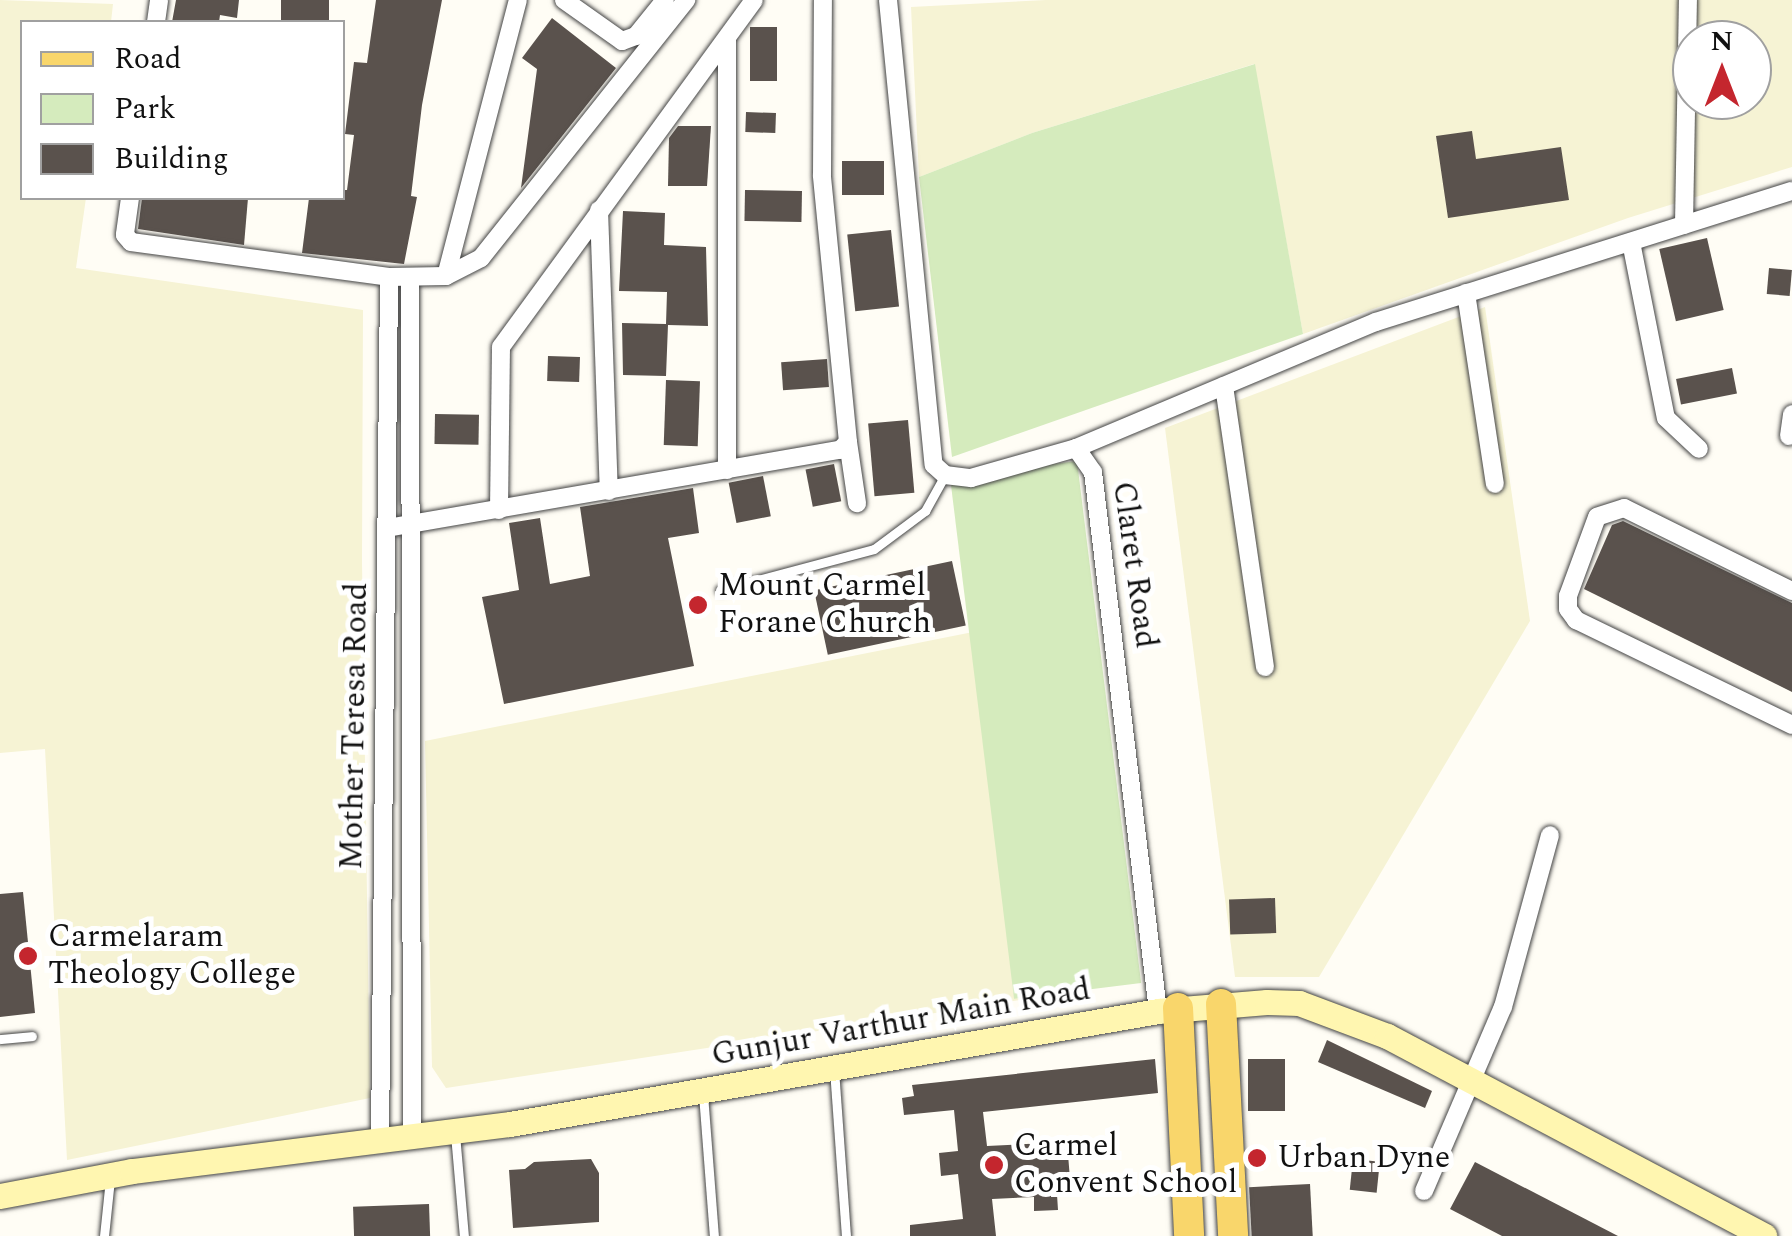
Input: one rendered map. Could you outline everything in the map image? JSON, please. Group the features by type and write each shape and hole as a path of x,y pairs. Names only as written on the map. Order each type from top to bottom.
{"main road":[{"name":"Gunjur Varthur Main Road","path":"0,1196 111,1176 454,1130 703,1091 1168,1009 1299,1003 1345,1018 1764,1236"},
{"path":"1221,1004 1232,1236"},
{"path":"1168,1009 1188,1236"}],"street":[{"path":"446,276 518,0"},
{"path":"564,0 622,41 636,36 665,0"},
{"path":"130,200 125,235 131,242 389,276 446,276 481,258 686,0"},
{"path":"499,510 501,347 754,0"},
{"path":"823,0 822,175 857,503"},
{"path":"888,0 933,460 944,475"},
{"path":"1684,225 1688,0"},
{"path":"727,39 727,470"},
{"path":"1076,448 1376,322 1792,191"},
{"path":"599,210 609,491"},
{"path":"1631,242 1666,418 1699,449"},
{"name":"Mother Teresa Road","path":"380,1140 389,276"},
{"name":"Mother Teresa Road","path":"410,277 414,524 412,1136"},
{"path":"1466,293 1495,484"},
{"path":"1224,386 1265,667"},
{"path":"1789,436 1792,414"},
{"path":"387,528 840,450 848,442"},
{"name":"Claret Road","path":"944,475 979,476 1076,448 1092,472 1168,1009"},
{"path":"1792,591 1624,508 1598,518 1568,596 1568,609 1576,620 1792,726"},
{"path":"1424,1192 1503,1007 1550,835"}],"lane":[{"path":"720,590 874,549 925,510 944,475"},
{"path":"0,1038 32,1036"},
{"path":"834,1069 846,1236"},
{"path":"703,1091 714,1236"},
{"path":"454,1130 464,1236"},
{"path":"104,1236 111,1176"}],"shaded area":[{"path":"0,0 113,4 111,20 20,20 20,200 86,200 76,268 363,310 362,562 370,1098 67,1160 45,749 0,753"},
{"path":"1046,0 1792,0 1792,167 1628,218 1303,334 1254,64 1032,133 919,177 911,7"},
{"path":"1485,307 1530,621 1319,977 1235,977 1165,428"},
{"path":"973,632 1020,1000 446,1088 432,1067 425,741"}],"green space":[{"path":"1255,64 1303,334 952,457 919,177 1032,133"},
{"path":"1077,461 1141,983 1014,999 950,477"}],"building":[{"path":"176,0 239,0 237,18 220,15 219,20 172,20"},
{"path":"281,0 329,0 329,20 281,20"},
{"path":"376,0 442,0 422,105 411,196 417,197 404,264 302,253 309,200 345,200 354,135 345,134 354,62 367,63"},
{"path":"552,18 616,68 521,188 537,69 522,58"},
{"path":"750,27 777,27 777,81 750,81"},
{"path":"746,112 776,113 775,133 745,132"},
{"path":"678,126 711,126 707,186 668,186 669,138"},
{"path":"1472,131 1476,159 1561,147 1569,200 1448,218 1436,136"},
{"path":"842,161 884,161 884,195 842,195"},
{"path":"745,190 802,191 801,222 744,221"},
{"path":"142,200 248,200 244,245 138,229"},
{"path":"623,211 665,213 664,245 706,247 708,326 668,325 666,376 623,375 622,323 666,324 667,292 619,291"},
{"path":"891,230 899,307 855,311 847,235"},
{"path":"1707,238 1724,310 1676,321 1659,249"},
{"path":"1769,268 1792,270 1790,296 1767,294"},
{"path":"548,356 580,357 579,382 547,381"},
{"path":"827,359 829,387 783,390 781,362"},
{"path":"1732,368 1737,394 1681,404 1676,379"},
{"path":"666,380 700,381 698,446 664,445"},
{"path":"435,414 479,415 478,445 434,444"},
{"path":"908,420 914,493 875,496 868,423"},
{"path":"834,464 841,501 813,507 806,470"},
{"path":"763,476 771,516 736,523 729,483"},
{"path":"693,488 699,533 668,538 694,666 504,704 482,597 519,590 509,523 540,518 550,584 590,576 580,507"},
{"path":"1623,521 1792,603 1792,692 1584,589 1612,525"},
{"path":"952,561 966,626 828,655 814,590"},
{"path":"23,892 35,1013 0,1017 0,894"},
{"path":"1275,898 1276,933 1230,935 1229,900"},
{"path":"1327,1040 1432,1091 1425,1108 1318,1062"},
{"path":"1155,1059 1158,1093 983,1112 987,1146 1067,1142 1070,1179 1056,1179 1058,1210 1034,1211 1034,1197 992,1199 996,1236 910,1236 910,1225 963,1219 958,1174 941,1176 939,1153 958,1151 954,1110 904,1115 902,1098 914,1096 912,1085"},
{"path":"1248,1059 1285,1059 1285,1111 1248,1111"},
{"path":"591,1159 599,1173 599,1222 513,1228 509,1170 525,1169 534,1162"},
{"path":"1353,1159 1380,1162 1377,1193 1350,1190"},
{"path":"1475,1162 1618,1236 1502,1236 1450,1209"},
{"path":"1310,1184 1313,1236 1252,1236 1249,1187"},
{"path":"429,1204 430,1236 354,1236 353,1207"}],"place":[{"name":"Mount Carmel Forane Church","path":"698,605"},
{"name":"Carmelaram Theology College","path":"28,956"},
{"name":"Urban Dyne","path":"1257,1158"},
{"name":"Carmel Convent School","path":"994,1165"}]}
